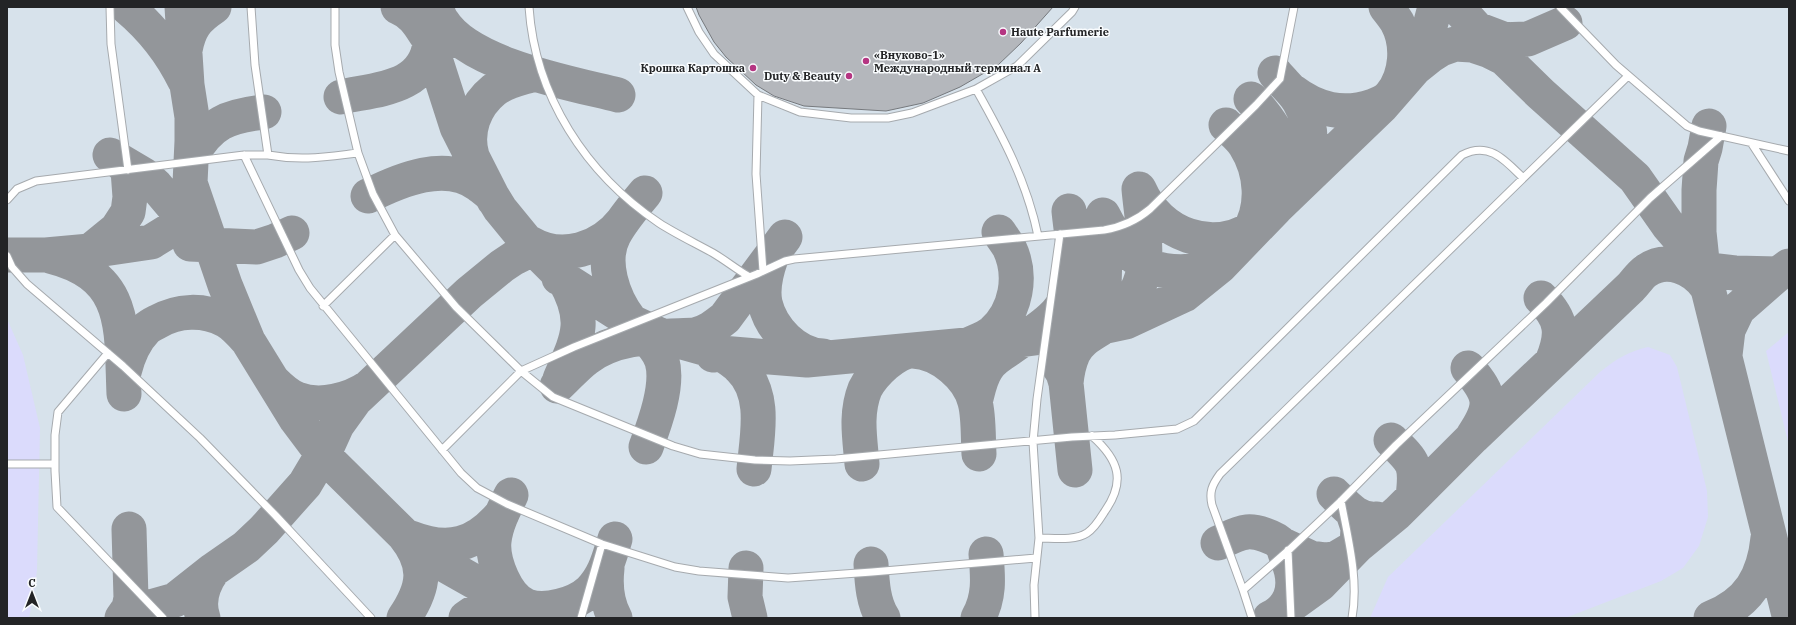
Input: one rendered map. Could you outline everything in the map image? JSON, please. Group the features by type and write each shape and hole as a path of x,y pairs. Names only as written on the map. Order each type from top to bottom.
{"lane":[{"path":"110,7 111,44 128,170"},
{"path":"252,7 255,65 268,155"},
{"path":"335,7 335,45 339,72 358,153 374,194 395,235 456,308 521,371 553,397 649,437 700,454 790,461 1177,429 1194,421 1462,155 1474,150 1489,151 1508,163 1522,178"},
{"path":"529,7 530,29 541,72 551,98 577,144 604,177 624,197 659,223 714,254 748,276"},
{"path":"687,7 698,32 714,54 758,95 800,112 851,118 888,118 912,113 976,89 1017,66 1072,12 1075,7"},
{"path":"442,450 521,371 574,347 748,276 794,259 1122,227 1141,217 1150,209 1256,105 1280,79 1294,7"},
{"path":"1560,7 1628,76 1687,126 1699,131 1752,144 1789,151"},
{"path":"1252,618 1212,505 1210,496 1214,482 1220,474 1628,76"},
{"path":"976,89 1022,179 1033,211 1038,236"},
{"path":"758,95 756,174 763,271"},
{"path":"1243,590 1341,501 1396,445 1546,303 1650,198 1721,136"},
{"path":"1752,144 1789,200"},
{"path":"7,200 17,189 36,181 244,155 268,155 286,158 312,159 358,153"},
{"path":"244,155 299,270 323,306 461,473 477,488 507,504 602,544 675,567 698,571 788,578 1036,558"},
{"path":"1036,618 1034,585 1039,538 1033,442 1037,399 1060,234"},
{"path":"323,306 395,235"},
{"path":"7,256 12,267 27,284 108,353 200,438 276,516 371,618"},
{"path":"108,353 58,412 55,435 57,507 60,512 163,618"},
{"path":"1039,538 1067,538 1087,533 1097,523 1111,503 1117,490 1118,481 1114,464 1104,447 1092,436"},
{"path":"7,464 55,464"},
{"path":"1341,501 1350,552 1354,588 1352,618"},
{"path":"580,618 602,544"},
{"path":"1288,550 1291,618"}],"shaded area":[{"path":"7,7 1789,7 1789,618 7,618"},
{"path":"7,319 23,355 40,428 37,570 29,618 7,618"},
{"path":"1789,332 1789,446 1766,351"},
{"path":"1648,347 1670,355 1677,367 1707,491 1708,517 1699,546 1683,568 1661,581 1565,618 1370,618 1388,577 1600,372 1622,356"}],"building":[{"name":"«Внуково-1» Международный терминал А","path":"696,7 1053,7 1021,43 998,65 960,87 923,103 886,111 804,106 774,96 756,85 726,57 714,42"}],"taxiway":[{"path":"127,7 153,32 174,60 185,81"},
{"path":"7,255 46,255 90,251 151,242 172,229 183,217 187,207 190,183 192,117 187,85 182,7"},
{"path":"185,50 194,25 202,16 214,7"},
{"path":"398,7 416,21 438,50"},
{"path":"433,7 430,43 457,127 500,209 527,242 564,279 630,321 664,337 721,353 807,360 1020,340 1079,332 1126,322 1184,295 1220,266 1276,208 1381,107 1415,68 1430,56 1441,49 1455,44 1472,45 1490,51 1504,58 1541,94 1635,178 1668,225 1692,253 1704,275 1789,615"},
{"path":"436,7 439,16 455,36 474,49 497,61 548,78 618,95"},
{"path":"1292,91 1311,103 1321,107 1341,111 1351,111 1373,106 1383,102 1389,97 1400,78 1403,69 1405,49 1401,31 1396,20 1386,7"},
{"path":"1415,68 1424,49 1435,7"},
{"path":"1457,7 1477,29 1506,40"},
{"path":"1472,41 1528,39 1565,23"},
{"path":"341,97 384,89 409,78 419,70 426,58 430,43"},
{"path":"1275,73 1299,101 1308,123 1310,134 1309,156 1302,177 1296,187"},
{"path":"472,156 470,147 471,129 476,112 481,104 487,96 498,87 531,75"},
{"path":"1251,99 1271,123 1282,146 1285,159 1285,172 1283,187 1278,203"},
{"path":"192,155 206,135 221,123 240,116 264,112"},
{"path":"1226,125 1245,145 1251,156 1258,178 1259,202 1257,213 1247,235"},
{"path":"1703,270 1699,232 1699,190 1701,161 1709,126"},
{"path":"90,251 117,229 128,212 130,197 128,170 117,159 110,155"},
{"path":"117,159 144,175 156,186 194,231"},
{"path":"368,196 408,179 438,173 452,174 466,178 479,185 491,195 494,200"},
{"path":"190,183 225,285 248,341 296,419 323,455 404,535 445,565 514,604 526,606 550,618"},
{"path":"1139,189 1148,205 1160,218 1173,229 1188,236 1205,239 1222,239 1239,235 1256,226"},
{"path":"1066,383 1069,364 1076,349 1083,341 1112,321 1123,311 1132,299 1139,285 1144,268 1145,257 1139,189"},
{"path":"645,193 628,213 614,235 610,245 608,268 610,279 618,301 630,320 656,349 662,361 664,381 660,404 646,447"},
{"path":"975,402 983,376 991,363 1051,319 1066,299 1071,287 1074,272 1069,211"},
{"path":"1103,215 1113,233 1124,247 1136,258 1150,266 1181,272 1220,266"},
{"path":"1059,334 1075,324 1089,311 1104,288 1105,253 1103,216"},
{"path":"530,243 542,249 555,252 580,250 604,239 623,221"},
{"path":"968,345 993,332 1001,324 1012,304 1015,292 1016,270 1009,247 999,232"},
{"path":"190,244 257,247 292,233"},
{"path":"557,386 587,358 599,350 612,345 625,341 653,337 695,335 714,326 725,318 785,237"},
{"path":"131,618 143,609 175,600 213,570 246,547 264,530 305,484 327,447 337,425 355,400 469,293 502,266 524,253 538,251 552,252"},
{"path":"50,256 76,265 94,277 107,291 116,308 120,327 124,394"},
{"path":"771,258 764,286 765,303 768,313 779,331 794,346 813,355 823,356"},
{"path":"1281,544 1311,558 1326,560 1335,559 1357,546 1397,513 1473,437 1646,271 1663,264 1680,266 1695,274 1707,287"},
{"path":"1683,267 1735,273 1778,274 1789,266"},
{"path":"1725,355 1728,330 1738,309 1778,274"},
{"path":"559,278 564,279 576,307 578,318 576,340 560,379"},
{"path":"1541,298 1553,313 1559,327 1558,343 1552,362"},
{"path":"124,372 132,349 147,328 173,315 191,312 217,316 231,324 248,341"},
{"path":"862,464 859,436 859,417 865,389 868,383 885,364 899,355 913,351 923,352 943,361 960,375 967,384 975,402 978,421 979,454"},
{"path":"713,355 721,353 736,364 748,378 754,390 758,416 754,469"},
{"path":"1056,362 1063,373 1066,383 1075,470"},
{"path":"1468,368 1482,386 1487,401 1487,409 1484,417 1473,436"},
{"path":"273,381 293,397 306,402 315,403 325,403 344,399 369,387"},
{"path":"1391,440 1405,454 1412,464 1414,470 1413,497"},
{"path":"1334,494 1348,508 1358,515 1364,518 1377,519"},
{"path":"511,495 497,529 494,541 495,558 507,587 519,602 527,606 534,608 551,608 569,603 584,596 595,585 603,573 615,539"},
{"path":"1280,613 1320,584 1357,546 1358,528 1353,513"},
{"path":"411,538 425,543 438,545 461,543 482,533 502,514"},
{"path":"122,618 129,608 131,598 129,529"},
{"path":"1218,543 1232,536 1251,532 1270,537 1282,545 1292,575 1292,592 1285,607 1270,618"},
{"path":"404,535 417,556 421,576 420,586 416,596 404,618"},
{"path":"1711,618 1735,605 1752,587 1763,565 1768,538"},
{"path":"978,618 985,602 986,595 988,579 986,554"},
{"path":"871,564 875,599 883,618"},
{"path":"607,568 607,594 615,618"},
{"path":"746,568 745,597 750,618"},
{"path":"203,618 201,612 202,593 206,581 213,570"},
{"path":"466,618 483,608 501,604 514,604 520,611"}],"place":[{"name":"Haute Parfumerie","path":"1003,32"},
{"name":"«Внуково-1» Международный терминал А","path":"866,61"},
{"name":"Крошка Картошка","path":"753,68"},
{"name":"Duty & Beauty","path":"849,76"}]}
